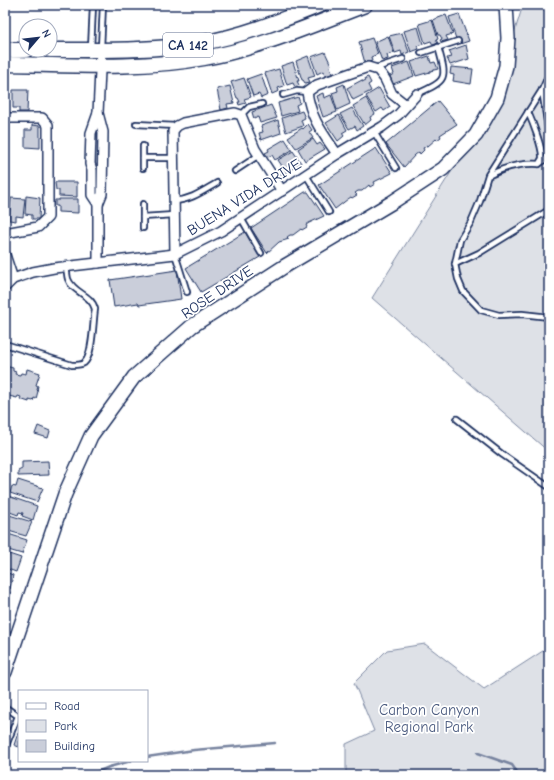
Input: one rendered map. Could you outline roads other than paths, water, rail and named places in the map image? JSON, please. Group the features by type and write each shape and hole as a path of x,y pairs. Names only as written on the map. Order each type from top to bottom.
{"main road":[{"name":"CA 142","path":"58,50 170,48 203,43 241,34 320,5"},
{"name":"CA 142","path":"5,64 100,66 159,65 205,58 279,38 365,5"},
{"path":"5,50 18,50"}],"street":[{"name":"ROSE DRIVE","path":"5,672 65,494 91,436 134,377 192,326 285,266 391,204 443,169 476,136 496,98 506,66 508,38 506,5"},
{"path":"96,50 100,66 98,113 103,132 102,194 98,204 98,263"},
{"path":"337,154 315,121 309,107 307,92 317,85 368,67 378,70 385,79 392,94 406,105"},
{"name":"BUENA VIDA DRIVE","path":"5,287 13,279 33,272 54,268 175,254 221,231 337,154 374,132 398,115 417,94"},
{"path":"175,254 173,132 177,126 183,123 235,113 241,115 255,149 282,191"},
{"path":"5,118 42,118 48,125 48,217 38,227 5,233"},
{"path":"5,255 13,279"}],"lane":[{"path":"93,5 96,50"},
{"path":"96,50 103,5"},
{"path":"421,53 458,40"},
{"name":"BUENA VIDA DRIVE","path":"417,94 437,85 443,79 445,71 438,48"},
{"path":"373,69 403,59"},
{"path":"549,74 542,90 488,175 480,201 471,222 460,240 456,264 458,279 463,291 481,310 499,315 522,314 549,317"},
{"path":"542,90 549,134"},
{"path":"283,96 297,91 307,92"},
{"path":"241,115 249,107 262,104"},
{"path":"528,112 534,125 540,146 542,158 539,164"},
{"path":"136,124 177,126"},
{"path":"374,132 396,168"},
{"path":"143,146 143,168"},
{"path":"235,171 259,155"},
{"path":"488,175 503,168 523,164 539,164 549,157"},
{"path":"143,158 173,158"},
{"path":"306,175 329,212"},
{"path":"174,201 184,200 196,196 217,182"},
{"path":"143,228 144,204"},
{"path":"456,264 479,253 549,210"},
{"path":"143,217 174,215"},
{"path":"241,218 262,253"},
{"path":"175,254 187,292"},
{"path":"5,344 72,365 84,363 88,358 95,309 94,304 90,298 71,284 68,279 66,267"},
{"path":"457,419 503,455 549,487"},
{"path":"5,707 18,716 5,748"}],"waterway":[{"path":"148,757 194,750 275,743"},
{"path":"478,753 512,765 519,775"},
{"path":"90,775 109,767 127,762"}],"park label":[{"name":"Carbon Canyon Regional Park","path":"429,718"}]}
